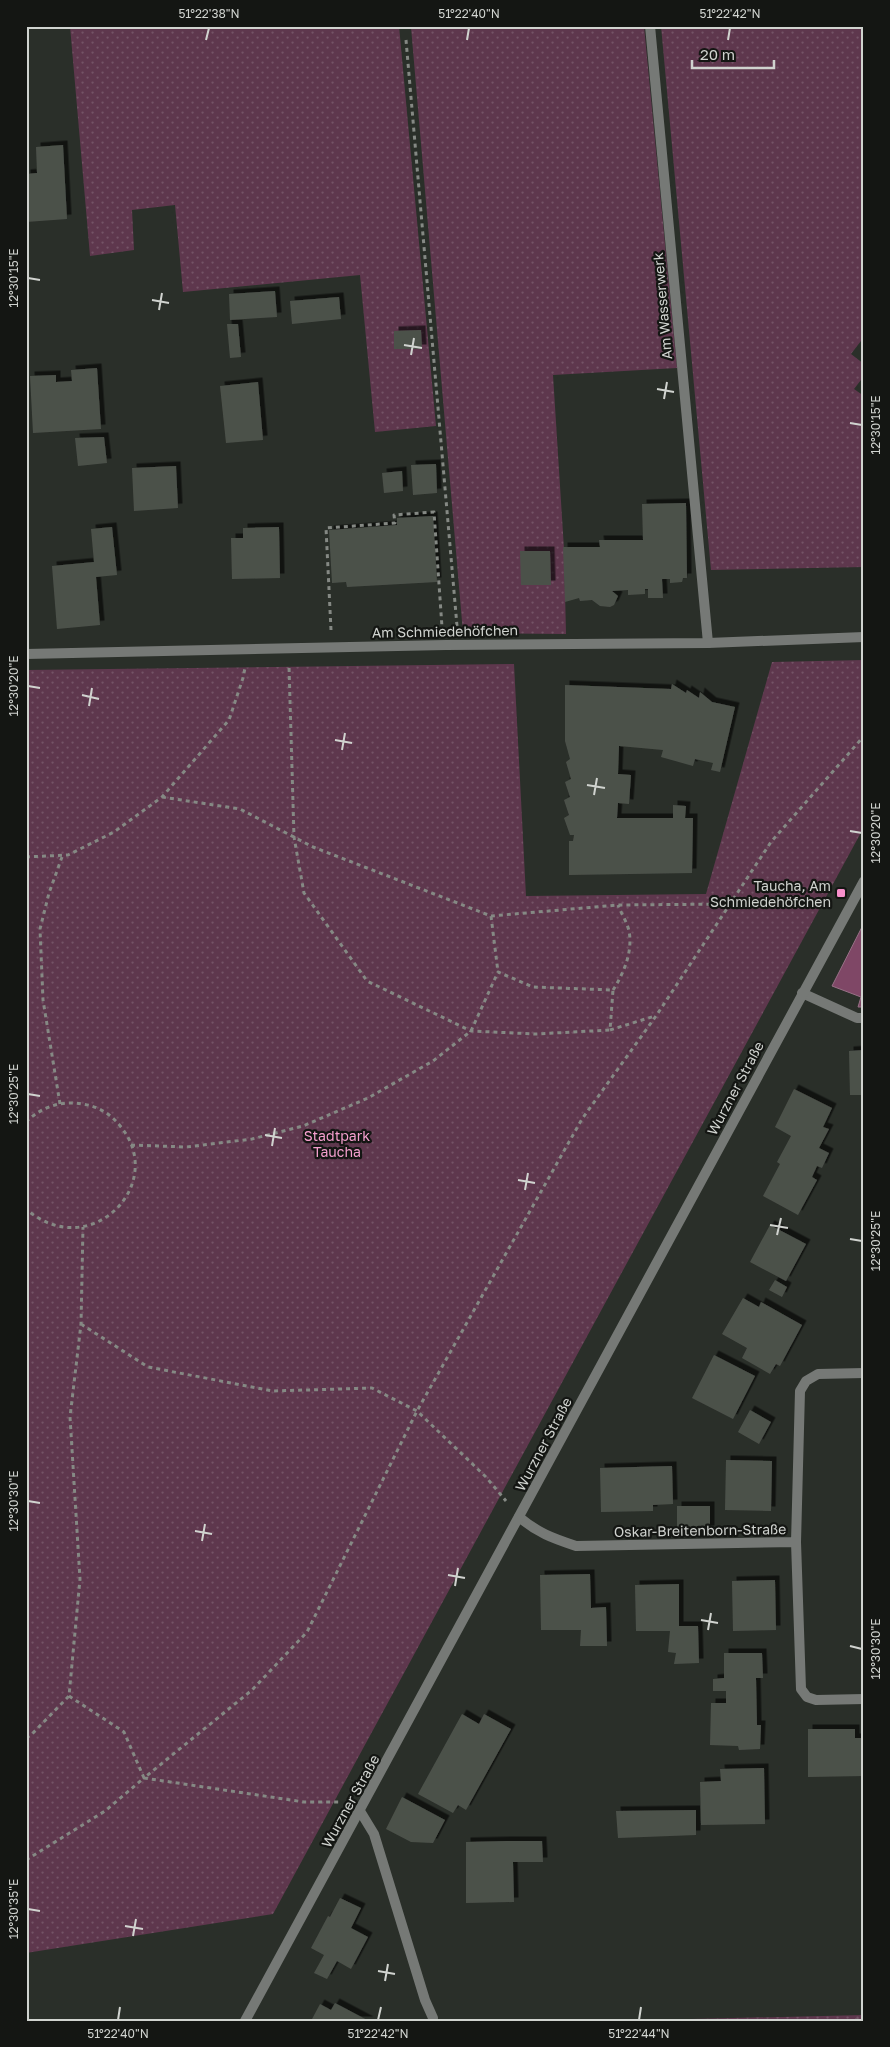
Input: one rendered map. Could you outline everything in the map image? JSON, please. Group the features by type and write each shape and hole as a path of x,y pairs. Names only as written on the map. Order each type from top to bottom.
{"street":[{"name":"Am Wasserwerk","path":"650,26 708,643"},
{"name":"Am Schmiedehöfchen","path":"26,654 458,644 708,643 864,637"},
{"name":"Wurzner Straße","path":"246,2021 864,881"},
{"path":"802,994 857,1018 864,1018"},
{"path":"796,1542 800,1391 806,1381 818,1374 864,1373"},
{"name":"Oskar-Breitenborn-Straße","path":"519,1517 534,1530 576,1546 796,1542 801,1689 807,1697 816,1700 864,1699"},
{"path":"360,1811 374,1834 425,2000 433,2018"}],"path":[{"path":"406,40 458,644"},
{"path":"332,635 326,528 394,523 394,515 434,512 442,633"},
{"path":"289,648 294,837 304,893 367,981 470,1031 536,1034 610,1030 656,1016"},
{"path":"26,857 62,857 114,832 162,797 228,720 243,678 248,649"},
{"path":"26,1860 105,1811 252,1690 307,1632 417,1411 582,1119 656,1016 771,842 864,736"},
{"path":"162,797 240,809 313,847 491,916 618,905 729,904"},
{"path":"60,1104 42,1000 40,929 49,894 62,857"},
{"path":"610,1030 613,990 623,976 629,950 629,930 618,905"},
{"path":"131,1145 186,1147 252,1139 303,1126 368,1098 433,1061 470,1031 498,972 491,916"},
{"path":"498,972 533,987 613,990"},
{"path":"26,1122 37,1112 60,1104 75,1102 89,1105 103,1111 115,1120 124,1131 131,1145 134,1160 134,1176 122,1204 111,1215 98,1223 83,1228 67,1228 52,1225 37,1218 26,1209"},
{"path":"26,1738 69,1696 80,1579 70,1417 81,1324 83,1228"},
{"path":"81,1324 148,1366 273,1391 372,1388 417,1411 486,1477 519,1517"},
{"path":"69,1696 124,1732 144,1778"},
{"path":"144,1778 304,1802 342,1802 360,1811"},
{"path":"839,2021 864,2020"}],"green space":[{"path":"70,26 399,26 436,426 375,432 360,275 183,292 175,205 132,210 134,250 90,256"},
{"path":"644,26 677,368 553,375 564,549 566,634 463,633 411,27"},
{"path":"661,26 864,26 864,337 851,354 864,364 864,376 854,389 864,396 864,567 711,570"},
{"name":"Stadtpark Taucha","path":"864,660 864,827 273,1914 26,1953 26,670 514,664 526,896 706,894 772,662"},
{"path":"864,2015 864,2021 609,2021"}],"shaded area":[{"path":"864,923 864,1007 858,1007 861,997 832,986"}],"building":[{"path":"63,145 67,219 26,222 26,174 37,173 36,147"},
{"path":"275,291 277,317 230,320 229,294"},
{"path":"339,297 341,319 292,324 290,301"},
{"path":"227,324 238,324 241,357 230,358"},
{"path":"421,330 422,349 394,349 394,331"},
{"path":"97,368 101,429 33,433 30,376 56,375 56,382 72,381 71,370"},
{"path":"258,382 263,440 226,443 220,386"},
{"path":"104,437 107,463 78,466 75,438"},
{"path":"436,464 437,493 413,495 411,465"},
{"path":"176,466 178,508 134,511 132,468"},
{"path":"402,471 403,491 384,493 382,473"},
{"path":"686,503 687,578 683,578 682,582 670,583 670,579 662,579 663,598 648,598 648,589 645,589 645,594 628,595 628,590 612,591 618,596 614,605 610,607 600,606 592,600 580,601 579,598 565,602 563,547 600,547 599,540 643,540 642,504"},
{"path":"433,516 437,582 347,587 346,582 332,583 329,530 397,525 397,518"},
{"path":"112,527 117,575 96,577 100,625 57,629 52,566 94,562 91,529"},
{"path":"279,527 280,578 232,579 231,538 243,538 243,528"},
{"path":"520,551 550,551 551,585 521,585"},
{"path":"672,684 686,693 687,690 699,698 700,692 712,702 735,707 720,772 711,770 713,763 695,759 693,766 661,757 663,750 619,746 618,774 631,775 629,804 618,803 617,818 673,818 673,805 686,806 685,818 693,818 692,873 569,875 569,841 573,841 574,835 570,835 564,818 569,815 564,800 570,797 565,782 571,779 566,762 570,759 565,741 565,685 671,689"},
{"path":"864,1050 864,1095 850,1095 849,1051"},
{"path":"794,1089 832,1108 823,1127 829,1129 819,1148 829,1153 822,1168 817,1166 812,1177 817,1180 798,1215 763,1196 780,1164 777,1162 791,1136 775,1127"},
{"path":"770,1225 806,1244 786,1281 750,1262"},
{"path":"775,1280 787,1287 782,1297 769,1290"},
{"path":"743,1298 759,1307 761,1302 802,1325 780,1366 776,1364 770,1374 742,1358 747,1348 722,1334"},
{"path":"714,1355 755,1376 733,1419 692,1398"},
{"path":"750,1410 771,1422 759,1444 738,1432"},
{"path":"726,1460 772,1461 771,1511 725,1510"},
{"path":"672,1466 673,1504 653,1505 653,1511 601,1512 600,1468"},
{"path":"677,1506 710,1506 710,1530 677,1530"},
{"path":"590,1574 591,1608 606,1607 607,1646 580,1646 581,1630 541,1630 540,1575"},
{"path":"775,1580 776,1630 733,1631 732,1581"},
{"path":"679,1584 679,1626 698,1626 699,1663 674,1664 676,1653 668,1652 670,1631 636,1631 635,1585"},
{"path":"724,1653 762,1653 763,1678 756,1678 757,1725 761,1725 760,1749 739,1750 738,1746 710,1745 711,1703 726,1703 726,1691 713,1691 713,1679 724,1678"},
{"path":"462,1714 479,1724 484,1714 511,1729 466,1810 458,1805 453,1813 418,1794"},
{"path":"808,1729 855,1729 855,1738 864,1738 864,1776 808,1777"},
{"path":"764,1768 765,1824 701,1825 700,1782 721,1781 720,1769"},
{"path":"402,1797 445,1820 433,1843 411,1842 386,1829"},
{"path":"696,1810 696,1835 618,1838 616,1811"},
{"path":"542,1841 543,1862 513,1862 514,1902 466,1903 466,1842"},
{"path":"340,1898 361,1908 351,1928 368,1937 351,1969 337,1961 327,1979 314,1973 324,1955 311,1948"},
{"path":"335,2003 369,2021 311,2021 320,2004 331,2010"}],"place":[{"name":"Taucha, Am Schmiedehöfchen","path":"841,893"}]}
